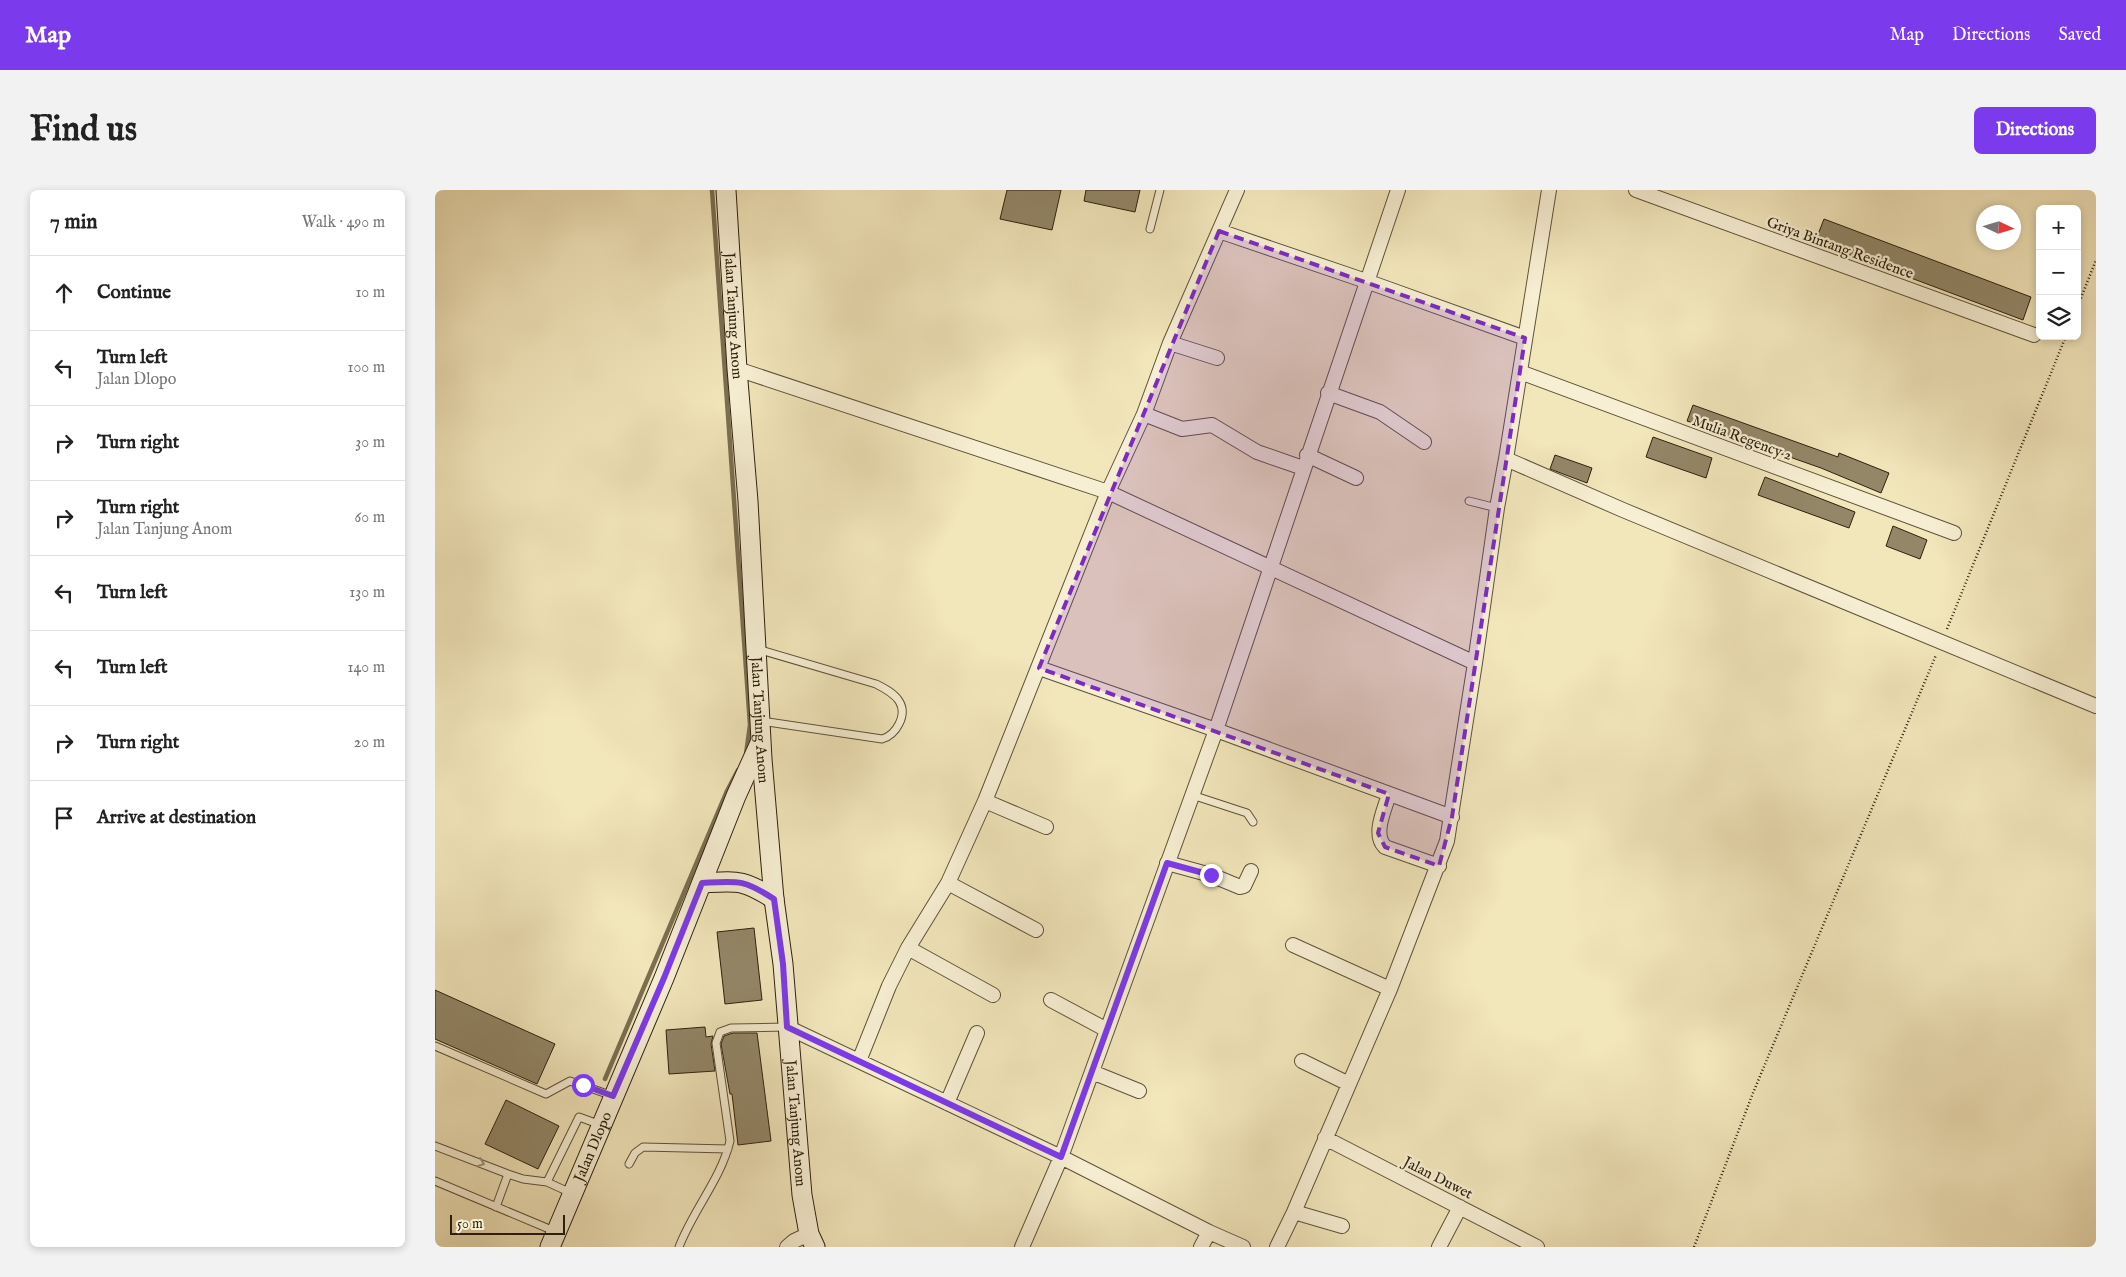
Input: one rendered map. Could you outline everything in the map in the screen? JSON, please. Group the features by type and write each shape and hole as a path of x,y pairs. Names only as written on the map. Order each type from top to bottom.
{"main road":[{"name":"Jalan Tanjung Anom","path":"726,190 757,649 761,741 774,899 783,964 802,1194 812,1240"},
{"name":"Jalan Dlopo","path":"553,1239 572,1194 597,1123 613,1096 664,978 736,796 761,741"},
{"path":"702,883 727,881 746,883 774,899"}],"street":[{"path":"859,1061 889,986 908,948 948,883 985,801 1108,492 1144,414 1170,342 1237,190"},
{"path":"1022,1247 1061,1157 1192,795 1398,190"},
{"path":"1277,1247 1295,1212 1390,989 1439,866 1452,817 1497,508 1507,459 1549,190"},
{"name":"Griya Bintang Residence","path":"1636,190 2034,335"},
{"path":"1219,230 1525,338"},
{"path":"1170,342 1217,358"},
{"path":"737,369 1108,492 1475,663"},
{"name":"Mulia Regency 2","path":"1520,372 1954,533"},
{"path":"1329,393 1380,412 1424,442"},
{"path":"1144,414 1182,428 1212,425 1257,452 1303,468"},
{"path":"1307,455 1356,478"},
{"path":"1507,459 1623,510 2096,706"},
{"path":"1039,668 1452,817"},
{"path":"1389,794 1379,833 1380,842 1385,847 1439,866"},
{"path":"985,801 1046,827"},
{"path":"1167,863 1211,875 1240,887 1244,886 1251,871"},
{"path":"948,883 1036,930"},
{"path":"1293,945 1390,989"},
{"path":"908,948 993,995"},
{"path":"1051,1000 1107,1030"},
{"path":"787,1027 1061,1157 1209,1232 1243,1247"},
{"path":"947,1103 977,1034"},
{"path":"1302,1061 1349,1084"},
{"path":"1092,1072 1139,1091"},
{"name":"Jalan Duwet","path":"1325,1138 1537,1247"},
{"path":"1439,1247 1460,1207"},
{"path":"1295,1212 1342,1226"},
{"path":"1201,1247 1209,1232"},
{"path":"787,1247 794,1241 812,1240"}],"lane":[{"path":"1151,229 1160,190"},
{"path":"1469,501 1497,508"},
{"path":"757,649 876,684 889,691 899,700 902,708 899,725 890,737 882,739 761,721"},
{"path":"1192,795 1247,812 1253,822"},
{"path":"679,1247 691,1220 727,1156 730,1141 716,1043 720,1032 737,1027 787,1027"},
{"path":"435,1046 546,1094 570,1082 613,1096"},
{"path":"547,1182 575,1121 581,1117 597,1123"},
{"path":"435,1146 523,1179 547,1182 572,1194"},
{"path":"629,1164 635,1152 643,1147 728,1149"},
{"path":"496,1206 508,1174"},
{"path":"435,1181 496,1206 553,1239"}],"path":[{"path":"2081,298 2096,260"},
{"path":"1694,1247 1753,1093 1942,642 2064,340"}],"highlighted area":[{"path":"1219,231 1525,338 1452,817 1439,866 1385,847 1378,833 1389,794 1039,668"}],"building":[{"path":"1007,190 1061,190 1052,230 1000,219"},
{"path":"1086,190 1140,190 1135,212 1084,201"},
{"path":"1824,219 2031,297 2023,320 1815,242"},
{"path":"1693,405 1838,457 1839,453 1889,473 1881,493 1821,468 1687,421"},
{"path":"1653,437 1712,458 1706,478 1646,457"},
{"path":"1555,455 1592,468 1587,483 1550,469"},
{"path":"1765,477 1855,512 1849,528 1758,495"},
{"path":"1893,526 1927,540 1920,559 1886,546"},
{"path":"754,928 762,1000 725,1004 717,932"},
{"path":"435,990 555,1044 537,1084 435,1039"},
{"path":"705,1027 706,1037 713,1036 711,1044 715,1071 669,1074 666,1030"},
{"path":"733,1033 757,1033 771,1141 738,1145 732,1094 730,1094 721,1044 724,1036"},
{"path":"506,1100 559,1126 538,1169 485,1144"}],"waterway":[{"path":"712,190 750,725 746,754"},
{"path":"605,1079 727,791 738,770"}],"route":[{"path":"583,1085 613,1096 664,978 702,883 727,881 746,883 774,899 783,964 787,1027 1061,1157 1167,863 1211,875"}]}
